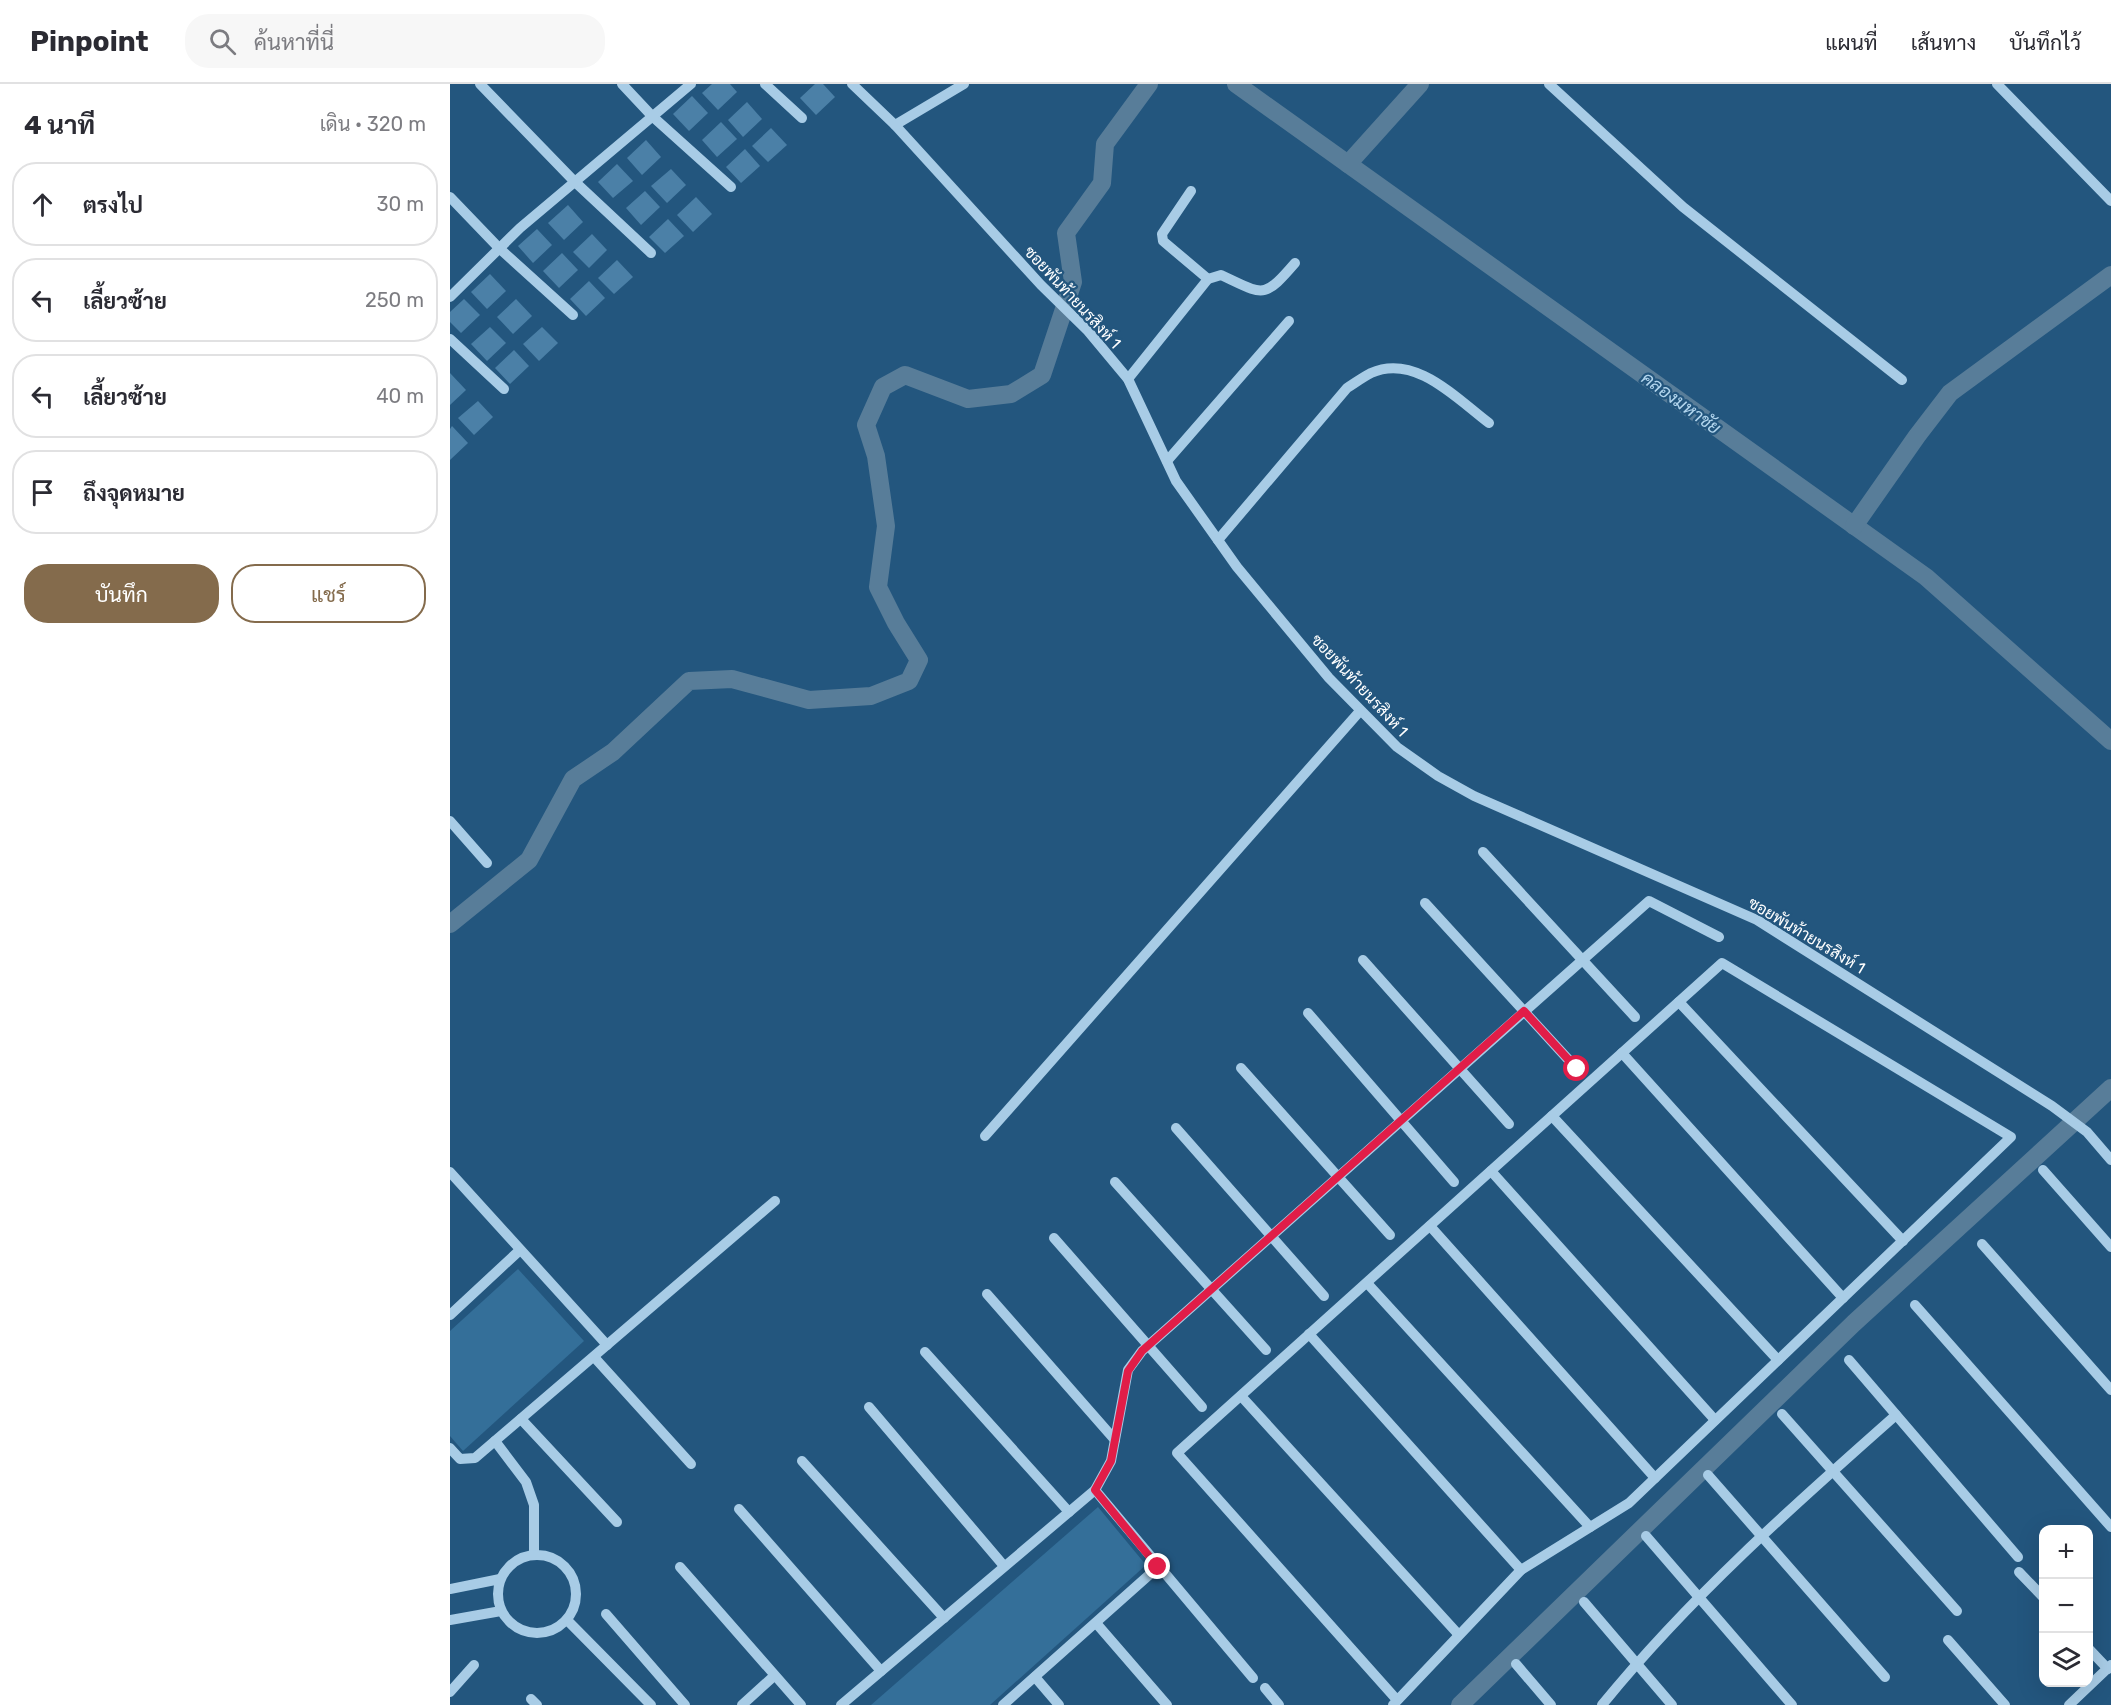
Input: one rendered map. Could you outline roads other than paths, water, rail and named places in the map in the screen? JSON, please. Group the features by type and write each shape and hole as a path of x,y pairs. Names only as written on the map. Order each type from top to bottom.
{"street":[{"path":"480,84 574,181 651,253"},
{"path":"622,84 652,116 731,187"},
{"path":"450,297 499,248 574,181 691,84"},
{"path":"765,84 802,118"},
{"name":"ซอยพันท้ายนรสิงห์ 1","path":"852,84 895,125 1041,285 1088,331 1128,379 1176,481 1237,567 1360,711 1397,747 1438,776 1474,796 1757,920 2052,1106 2087,1132 2111,1160"},
{"path":"895,125 964,84"},
{"path":"1549,84 1683,207 1902,380"},
{"path":"1997,84 2111,201"},
{"path":"1191,191 1162,234 1163,242 1208,279"},
{"path":"450,197 499,248 573,315"},
{"path":"1128,379 1208,279 1221,275 1254,290 1266,292 1274,288 1295,263"},
{"path":"1167,461 1289,321"},
{"path":"450,339 504,389"},
{"path":"1218,540 1347,388 1372,372 1400,367 1427,376 1489,423"},
{"path":"985,1136 1360,711"},
{"path":"450,821 487,863"},
{"path":"1483,852 1635,1017"},
{"path":"842,1704 1095,1490 1111,1461 1128,1371 1148,1346 1649,901 1719,937"},
{"path":"1425,903 1577,1069"},
{"path":"1363,960 1509,1124"},
{"path":"1722,963 2011,1137 1629,1503 1521,1570 1395,1703 1177,1454 1622,1053 1722,963"},
{"path":"1679,1002 1903,1241"},
{"path":"1308,1013 1454,1182"},
{"path":"1622,1053 1843,1298"},
{"path":"1241,1068 1390,1235"},
{"path":"1552,1116 1778,1360"},
{"path":"1176,1128 1324,1296"},
{"path":"2043,1170 2111,1247"},
{"path":"1491,1171 1715,1420"},
{"path":"450,1172 607,1345"},
{"path":"1115,1182 1266,1350"},
{"path":"450,1448 460,1459 476,1458 776,1201"},
{"path":"1430,1226 1655,1478"},
{"path":"1054,1238 1202,1407"},
{"path":"1982,1244 2111,1390"},
{"path":"452,1311 520,1250"},
{"path":"1367,1282 1590,1527"},
{"path":"987,1294 1115,1440"},
{"path":"1915,1305 2111,1527"},
{"path":"1309,1334 1521,1570"},
{"path":"925,1352 1069,1512"},
{"path":"594,1357 691,1464"},
{"path":"1849,1360 2018,1557"},
{"path":"1240,1396 1458,1634"},
{"path":"869,1407 1004,1566"},
{"path":"1782,1414 1958,1611"},
{"path":"1602,1705 1636,1663 1698,1597 1832,1471 1896,1415"},
{"path":"521,1419 617,1522"},
{"path":"495,1441 526,1482 534,1505 534,1554"},
{"path":"802,1461 944,1618"},
{"path":"1708,1475 1885,1677"},
{"path":"1095,1490 1253,1678"},
{"path":"739,1509 881,1671"},
{"path":"1646,1536 1792,1705"},
{"path":"534,1554 546,1555 559,1561 568,1570 574,1582 576,1596 574,1609 557,1629 531,1634 519,1629 501,1611 497,1599 500,1579 510,1564 534,1554"},
{"path":"680,1567 801,1705"},
{"path":"1003,1705 1158,1567"},
{"path":"2019,1572 2039,1594"},
{"path":"450,1589 500,1579"},
{"path":"1584,1602 1672,1705"},
{"path":"450,1620 501,1611"},
{"path":"606,1614 685,1705"},
{"path":"567,1620 651,1705"},
{"path":"1096,1623 1167,1705"},
{"path":"1948,1640 2005,1705"},
{"path":"2069,1705 2109,1667 2093,1653"},
{"path":"1516,1664 1551,1705"},
{"path":"450,1692 474,1665"},
{"path":"742,1705 774,1676"},
{"path":"1035,1677 1059,1705"},
{"path":"1265,1688 1279,1705"}],"waterway":[{"path":"450,924 529,860 573,779 613,752 689,681 732,679 809,700 871,696 909,681 919,660 896,623 878,587 886,526 876,456 866,425 883,387 905,375 968,399 1011,394 1042,375 1073,282 1066,233 1102,183 1105,144 1149,84"},
{"name":"คลองมหาชัย","path":"1236,84 1926,577 2111,741"},
{"path":"1348,164 1420,84"},
{"path":"1854,526 1950,393 2111,275"},
{"path":"1460,1705 1854,1323 2111,1088"}]}
